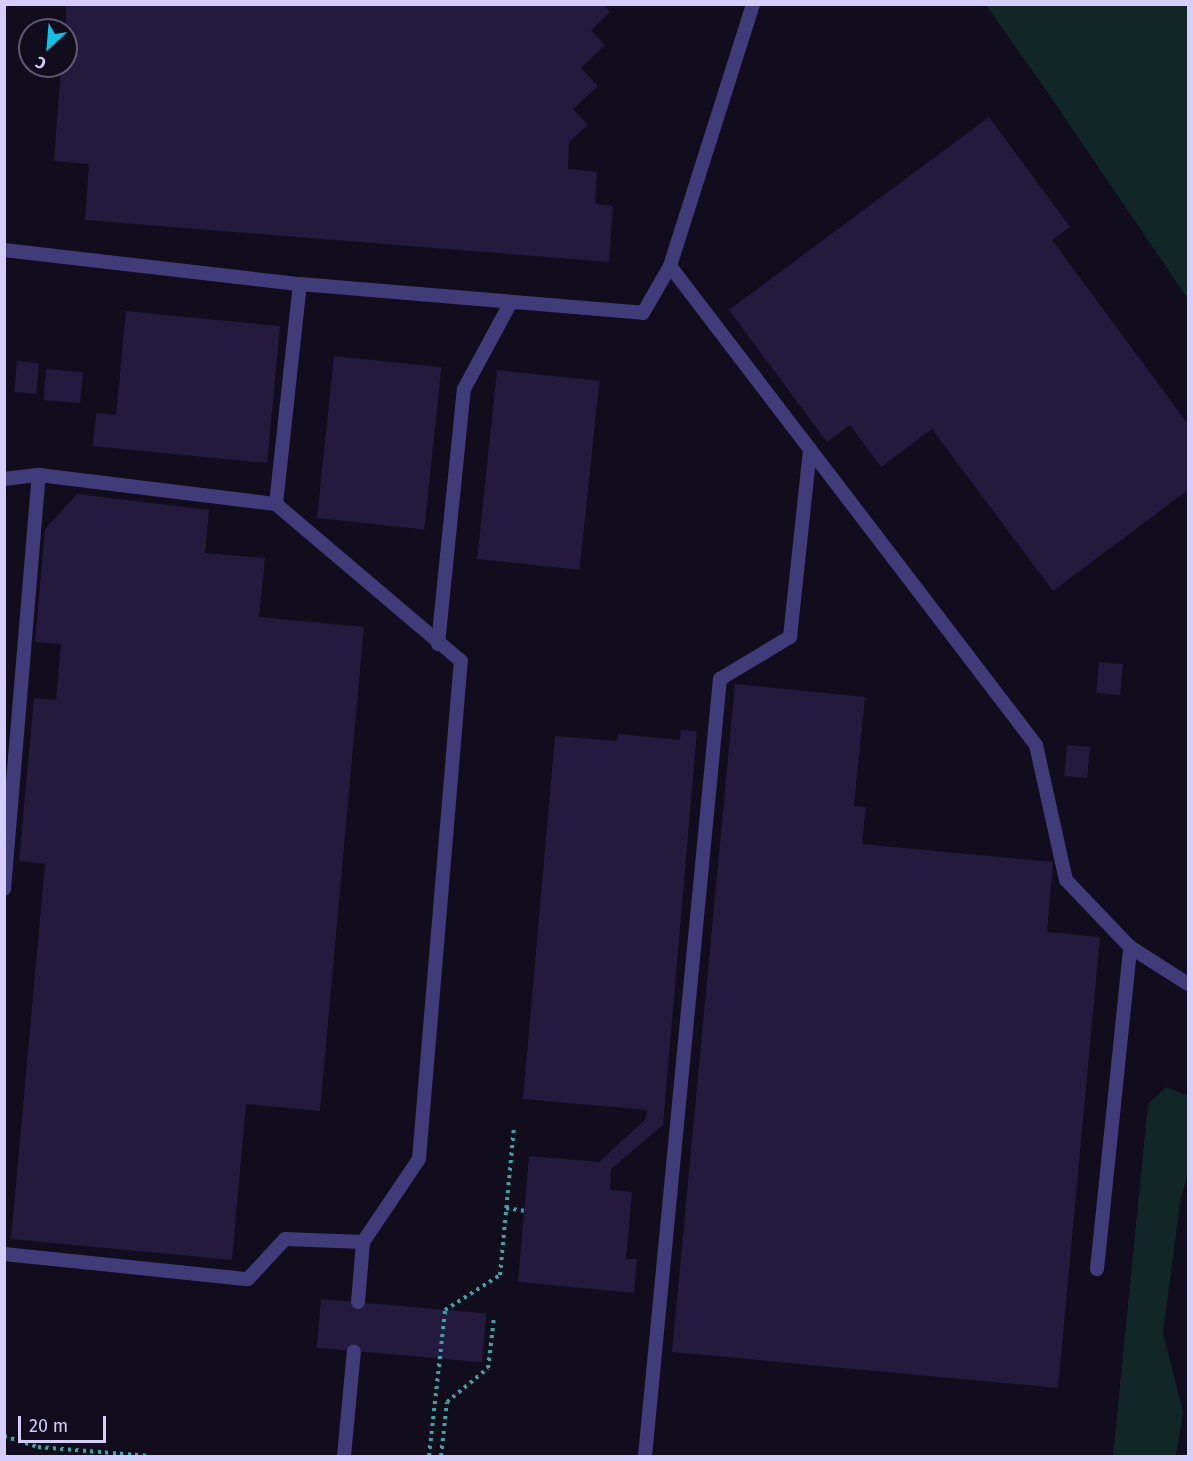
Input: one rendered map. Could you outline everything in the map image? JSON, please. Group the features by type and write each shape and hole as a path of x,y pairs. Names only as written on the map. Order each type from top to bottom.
{"lane":[{"path":"4,250 300,284 643,313 670,266 753,4"},
{"path":"670,266 1036,745 1066,880 1130,947 1188,984"},
{"path":"276,504 300,284"},
{"path":"438,644 464,389 511,302"},
{"path":"645,1456 720,679 790,637 810,449"},
{"path":"4,890 39,474"},
{"path":"4,478 39,474 276,504 438,644 461,661 419,1159 363,1242 358,1302"},
{"path":"1097,1269 1130,947"},
{"path":"4,1254 248,1279 285,1239 363,1242"},
{"path":"345,1456 354,1351"}],"path":[{"path":"429,1456 445,1310 500,1275 514,1127"},
{"path":"506,1208 524,1211"},
{"path":"441,1456 447,1402 488,1368 494,1318"},
{"path":"4,1436 38,1447 150,1456"}],"green space":[{"path":"986,5 1188,5 1188,299 1050,96"},
{"path":"1166,1087 1188,1096 1188,1173 1181,1197 1163,1333 1183,1412 1176,1456 1113,1456 1148,1104"}],"building":[{"path":"66,4 603,4 610,12 591,30 605,45 581,68 598,86 573,109 588,125 569,142 568,169 597,172 595,204 613,206 609,262 85,220 89,164 54,161 60,78 78,78 78,18 66,18"},
{"path":"989,117 1070,227 1052,240 1188,424 1188,490 1053,591 932,429 881,467 850,425 827,442 729,310"},
{"path":"126,311 280,326 267,463 93,446 96,413 116,415"},
{"path":"334,356 441,367 424,529 317,518"},
{"path":"17,361 39,363 36,394 14,392"},
{"path":"46,369 83,372 80,403 43,400"},
{"path":"497,370 599,381 580,570 477,559"},
{"path":"77,494 209,510 205,553 265,558 259,617 364,627 320,1111 246,1104 232,1260 11,1239 45,864 19,861 34,698 56,700 61,644 35,642 45,529"},
{"path":"1099,662 1123,664 1120,695 1096,693"},
{"path":"735,684 865,697 854,806 866,807 862,844 1053,862 1047,932 1100,937 1058,1388 672,1352"},
{"path":"681,730 697,731 663,1125 611,1169 610,1190 632,1192 626,1259 637,1259 634,1293 518,1282 529,1156 599,1162 646,1119 647,1110 523,1099 555,736 617,741 618,734 680,740"},
{"path":"1067,745 1090,747 1087,778 1064,776"},
{"path":"321,1299 486,1313 482,1362 317,1348"}]}
